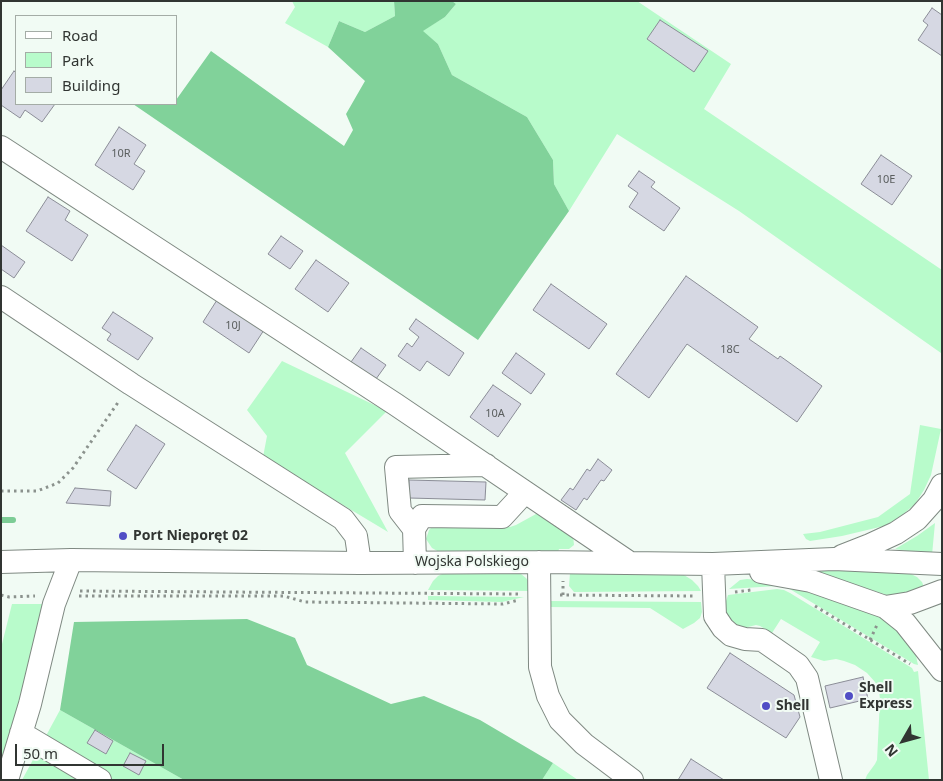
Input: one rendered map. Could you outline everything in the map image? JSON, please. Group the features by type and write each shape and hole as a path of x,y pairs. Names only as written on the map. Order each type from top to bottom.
{"street":[{"path":"1,147 396,404 630,563"},
{"path":"1,297 131,384 343,519 356,536 360,563"},
{"path":"414,529 400,511 396,467 486,465"},
{"path":"834,559 896,533 917,519 934,500 942,485"},
{"path":"415,563 414,529 422,516 502,517 525,492"},
{"name":"Wojska Polskiego","path":"1,562 71,560 713,564 834,559 942,564"},
{"path":"7,780 30,704 54,604 71,560"},
{"path":"539,562 540,666 548,696 560,720 584,744 632,780"},
{"path":"831,780 807,678 798,665 762,640 745,639 731,635 723,628 716,616 713,564 811,581 885,607 905,623 942,670"},
{"path":"885,607 910,603 942,591"},
{"path":"21,733 100,780"}],"path":[{"path":"1,491 37,491 58,483 73,468 131,384"},
{"path":"1,595 9,598 70,591 700,596 756,590"},
{"path":"59,592 284,596 305,602 503,604 539,596"},
{"path":"814,606 910,664"}],"green space":[{"path":"292,1 394,1 395,16 365,32 339,21 328,47 285,23 295,7"},
{"path":"394,1 452,1 456,4 445,17 423,31 438,44 452,75 527,117 553,160 554,184 569,211 478,340 134,105 178,105 178,97 211,51 344,146 353,130 346,114 365,81 328,47 339,21 365,32 395,16"},
{"path":"452,1 637,1 731,64 704,109 942,270 941,353 739,211 617,134 569,211 554,184 553,160 527,117 452,75 438,44 422,31 445,17 456,4"},
{"path":"282,361 387,411 345,453 388,532 263,457 267,436 247,410"},
{"path":"920,425 941,429 931,475 915,504 900,517 884,526 842,536 810,541 806,539 803,534 820,532 878,517 910,494"},
{"path":"536,514 542,514 573,535 574,545 569,549 559,549 558,552 439,552 432,548 426,539 429,530 433,526 510,527"},
{"path":"935,523 932,555 895,549 917,536"},
{"path":"817,568 905,571 917,577 922,582 925,590 908,596 887,595 815,572"},
{"path":"516,572 526,578 533,591 428,590 433,581 442,574"},
{"path":"570,573 678,574 692,580 701,591 574,592 569,586"},
{"path":"740,580 773,581 815,591 885,618 912,645 918,665 788,588 776,586 729,589"},
{"path":"777,589 790,593 912,668 914,672 918,671 929,780 865,780 877,760 880,699 875,682 867,673 855,665 844,661 836,659 824,661 811,657 820,642 781,619 772,633 756,625 744,628 738,626 728,617 725,604 728,595"},
{"path":"428,596 524,597 502,602 428,600"},
{"path":"548,601 701,602 702,612 700,618 683,629 650,608 548,607"},
{"path":"12,604 47,604 1,775 1,648"},
{"path":"247,619 295,638 307,665 391,704 424,696 480,720 553,763 542,780 184,780 60,710 74,622"},
{"path":"60,710 184,780 22,780"},
{"path":"553,763 578,780 542,780"}],"building":[{"path":"932,8 942,15 942,56 918,40 928,25 923,21"},
{"path":"660,20 708,51 694,72 647,39"},
{"path":"14,71 15,105 54,105 42,122 25,110 20,118 1,105 1,90"},
{"path":"119,127 146,145 134,164 145,171 133,190 95,165"},
{"path":"881,155 912,176 892,205 861,184"},
{"path":"639,171 655,182 651,187 680,208 664,231 629,207 638,193 628,186"},
{"path":"48,197 70,211 65,220 88,235 72,261 26,231"},
{"path":"281,236 303,251 290,269 268,254"},
{"path":"1,245 25,262 14,278 1,269"},
{"path":"316,260 349,283 328,312 295,289"},
{"path":"686,276 758,327 749,339 778,359 780,356 822,386 797,422 687,344 649,398 616,374"},
{"path":"551,284 607,324 589,349 533,310"},
{"path":"217,300 264,330 249,353 203,322"},
{"path":"113,312 153,338 138,360 107,340 111,334 102,328"},
{"path":"416,319 464,353 449,376 427,361 420,371 398,356 407,343 412,347 419,337 409,329"},
{"path":"361,348 386,365 376,379 351,362"},
{"path":"516,353 545,374 531,394 502,373"},
{"path":"493,385 521,404 498,437 470,417"},
{"path":"136,425 165,444 136,489 107,470"},
{"path":"598,459 612,470 604,481 601,480 587,500 584,498 576,510 561,500 570,488 573,490 587,469 590,471"},
{"path":"409,480 486,482 485,500 409,498"},
{"path":"75,488 111,491 110,506 66,503"},
{"name":"Shell","path":"730,653 794,695 800,717 786,738 707,688"},
{"path":"863,677 868,699 830,708 825,686"},
{"path":"95,730 113,741 106,754 87,743"},
{"path":"130,753 146,761 139,775 123,766"},
{"path":"691,759 724,780 678,780"}],"waterway":[{"path":"1,520 13,520"}],"place":[{"name":"Port Nieporęt 02","path":"123,536"},
{"name":"Shell Express","path":"849,696"},
{"name":"Shell","path":"766,706"}]}
